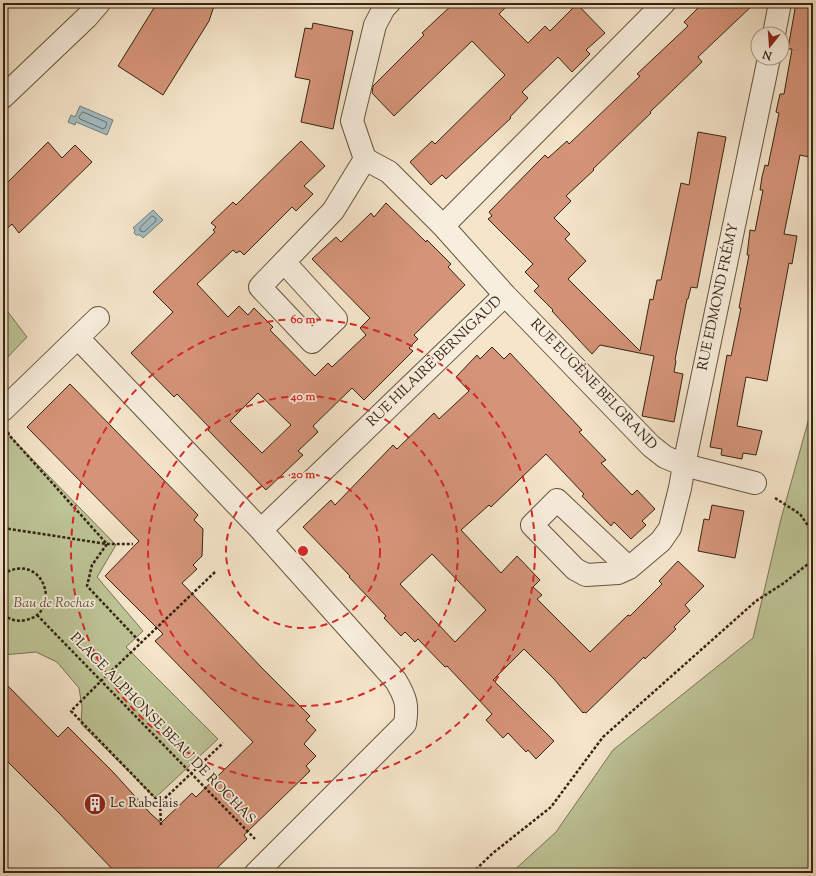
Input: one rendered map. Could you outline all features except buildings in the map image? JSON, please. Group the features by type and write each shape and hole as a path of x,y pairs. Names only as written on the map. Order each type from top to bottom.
{"street":[{"path":"3,96 100,3"},
{"path":"284,262 333,211 365,159 352,121 374,25 384,8 389,3"},
{"path":"443,226 664,3"},
{"path":"776,26 780,3"},
{"name":"RUE EDMOND FRÉMY","path":"684,465 767,66"},
{"name":"RUE HILAIRE BERNIGAUD","path":"261,530 505,295 443,226 389,172 365,159"},
{"name":"RUE EUGÈNE BELGRAND","path":"505,295 651,446 665,457 684,465"},
{"path":"3,410 98,318"},
{"path":"78,338 261,530 396,681 404,696 407,710 405,724 256,873"},
{"path":"629,568 661,541 670,528 684,465 755,483"}],"path":[{"path":"3,410 9,435 107,544"},
{"path":"755,483 774,498 800,514 813,533"},
{"path":"3,528 107,544 133,544"},
{"path":"107,544 92,565 87,586 141,643"},
{"path":"472,873 493,853 551,807 603,737 756,601 813,560"},
{"path":"3,574 12,569 22,568 32,570 40,577 45,586 47,596 44,606 37,615 28,620 18,621 8,618 3,614"},
{"path":"161,825 160,803 71,712 102,680 215,572"},
{"name":"PLACE ALPHONSE BEAU DE ROCHAS","path":"37,615 102,680 272,857"},
{"path":"160,803 223,743"}],"green space":[{"path":"3,306 27,337 3,362"},
{"path":"813,404 813,873 511,873 556,832 613,750 753,638 781,519"},
{"name":"Bau de Rochas","path":"3,429 116,545 97,577 143,631 126,647 218,739 155,798 81,724 82,707 79,688 57,662 36,652 3,655"}],"water":[{"path":"80,106 113,120 107,135 76,122 75,125 68,122 71,115 75,117"},
{"path":"153,210 163,220 143,238 140,235 136,235 133,228"}],"place":[{"name":"Le Rabelais","path":"95,804"}]}
